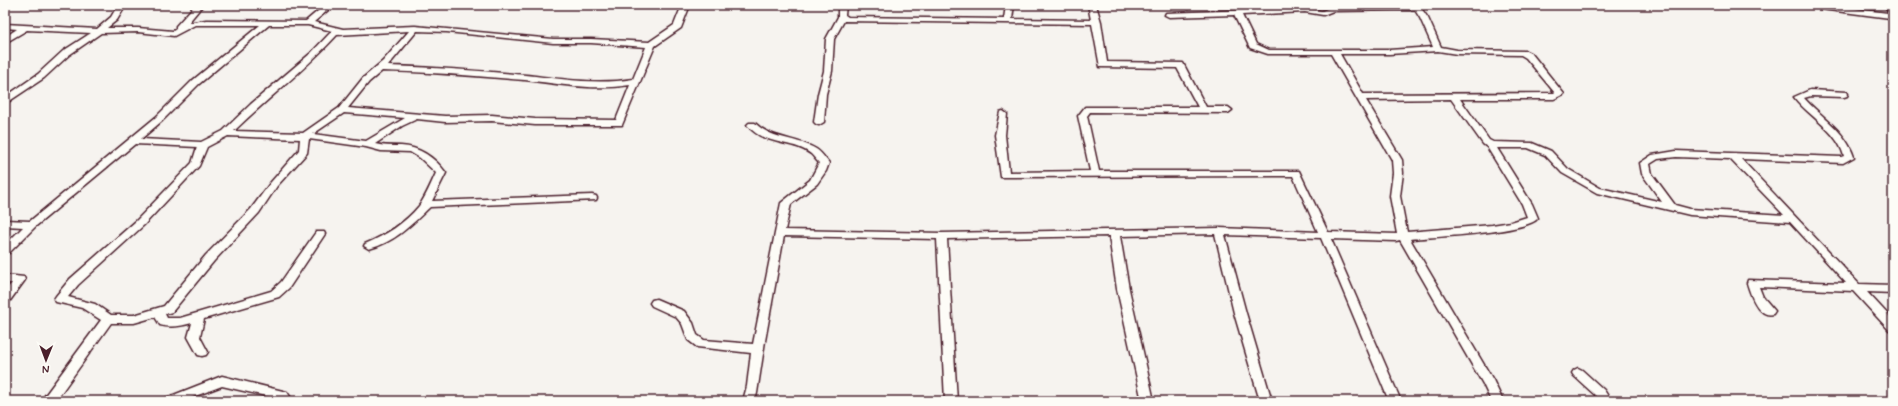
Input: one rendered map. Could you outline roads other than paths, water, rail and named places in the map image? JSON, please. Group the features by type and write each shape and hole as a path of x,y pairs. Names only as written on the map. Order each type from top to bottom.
{"street":[{"path":"5,101 41,76 66,53 99,31 114,18 122,5"},
{"path":"174,34 199,5"},
{"path":"308,23 330,5"},
{"path":"342,110 445,119 492,118 535,122 619,123 651,45 678,26 686,5"},
{"path":"819,122 822,94 828,71 830,39 842,17 842,5"},
{"path":"1008,21 1010,5"},
{"path":"1092,5 1103,65 1180,65 1203,108"},
{"path":"1805,5 1890,16 1893,12 1888,5"},
{"path":"1169,15 1305,10 1323,13 1331,7 1416,7 1424,18 1438,49"},
{"path":"1237,13 1253,46 1268,52 1389,52 1438,49 1457,52 1523,53 1529,56 1560,94 1554,96 1359,97"},
{"path":"842,17 847,19 1096,22"},
{"path":"5,26 99,31 138,30 174,34 192,23 199,22 266,24 308,23 343,31"},
{"path":"5,251 32,224 159,119 196,82 266,24"},
{"path":"5,42 25,27"},
{"path":"133,141 203,146 226,133 314,55 334,33 343,31 415,28 469,31 553,41 591,41 651,45"},
{"path":"305,136 342,110 366,80 379,68 415,28"},
{"path":"1334,52 1397,160 1398,173 1395,196 1403,236 1489,383 1497,401"},
{"path":"379,68 421,69 580,84 620,85 636,81"},
{"path":"1671,207 1647,174 1645,163 1655,157 1676,154 1844,160 1849,157 1849,153 1836,133 1807,108 1798,97 1810,93 1844,94"},
{"path":"779,233 942,236 1114,232 1219,232 1324,234 1396,238 1403,236 1511,225 1529,221 1533,218 1527,204 1491,146 1486,142 1453,96"},
{"path":"1095,173 1082,116 1088,109 1203,108 1228,110"},
{"path":"1003,114 1000,135 1004,175 1051,176 1095,173 1296,174 1324,234 1395,401"},
{"path":"368,144 399,124 416,116"},
{"path":"749,401 755,382 758,349 779,233 786,203 814,183 821,173 824,163 813,152 793,143 757,132 752,125"},
{"path":"226,133 305,136 368,144 376,148 407,149 417,152 441,173 425,204 427,204"},
{"path":"203,146 196,164 140,223 74,282 60,299 86,304 98,310 108,319 134,319 168,309 210,258 255,211 274,184 304,151 305,136"},
{"path":"1491,146 1529,144 1548,153 1565,171 1597,190 1690,212 1793,220"},
{"path":"1732,155 1893,327"},
{"path":"369,246 388,238 399,231 427,204 592,198"},
{"path":"5,223 32,224"},
{"path":"1114,232 1123,289 1148,401"},
{"path":"1219,232 1240,313 1266,401"},
{"path":"158,312 164,322 180,322 275,294 285,285 320,234"},
{"path":"942,236 951,401"},
{"path":"5,279 20,280 5,299"},
{"path":"1769,311 1758,299 1752,283 1893,289"},
{"path":"656,303 680,314 687,322 692,337 701,344 758,349"},
{"path":"199,317 194,337 202,352"},
{"path":"47,401 52,397 108,319"},
{"path":"1578,373 1600,392 1605,401"},
{"path":"170,401 222,381 283,395 287,401"}]}
